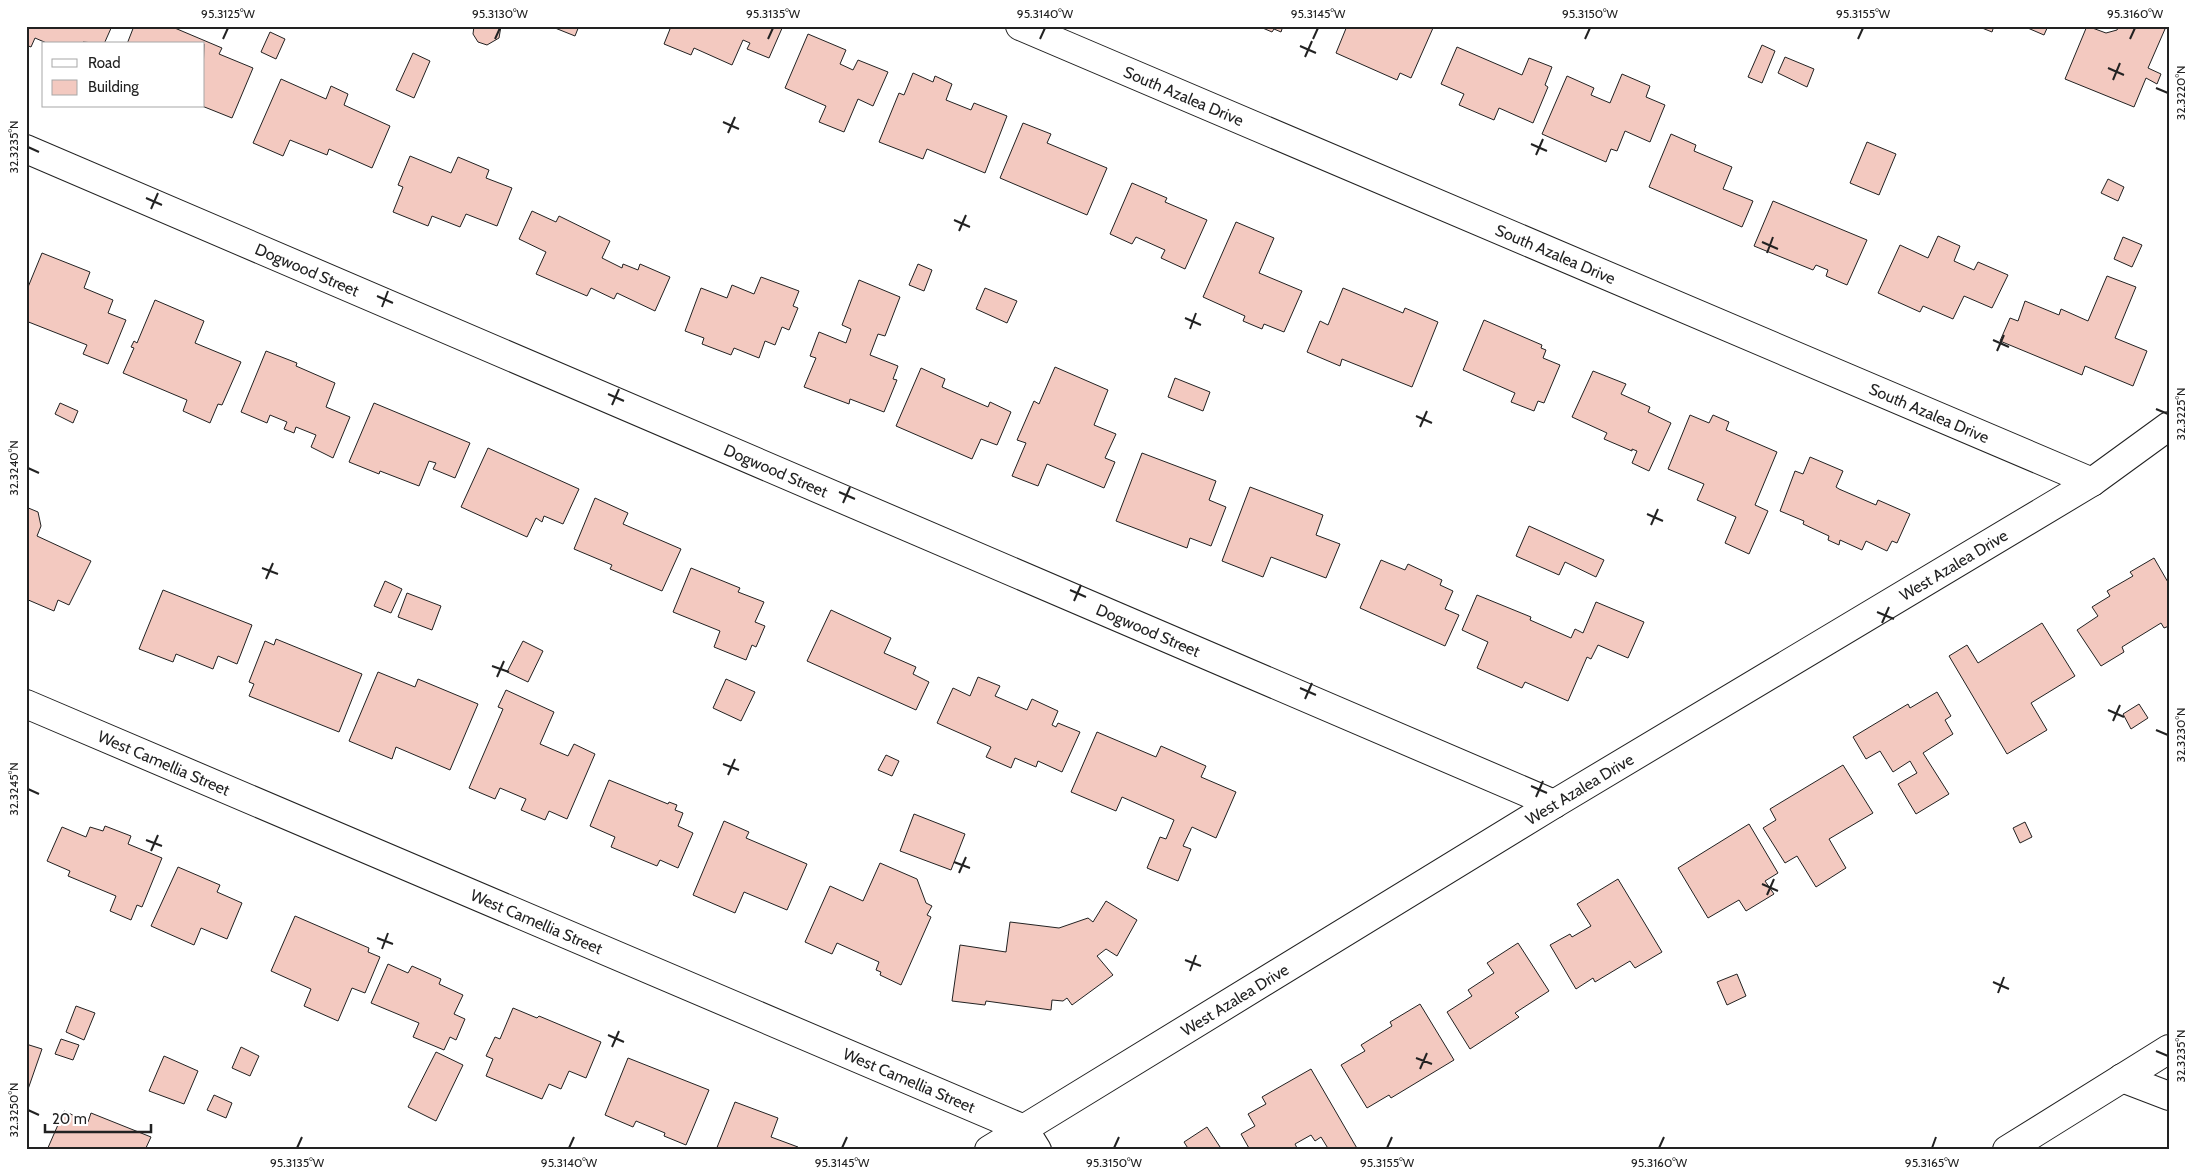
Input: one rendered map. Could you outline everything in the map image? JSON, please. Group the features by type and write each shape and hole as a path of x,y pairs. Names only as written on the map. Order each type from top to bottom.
{"street":[{"name":"South Azalea Drive","path":"1020,26 2092,482"},
{"name":"Dogwood Street","path":"26,148 1554,804"},
{"name":"West Azalea Drive","path":"989,1150 1030,1139 1554,804 2092,482 2169,426"},
{"name":"West Camellia Street","path":"26,704 1030,1139"},
{"path":"2007,1150 2169,1049"},
{"path":"2122,1078 2169,1096"}],"building":[{"path":"26,26 112,26 105,42 44,42 35,38 31,47 26,45"},
{"path":"134,26 170,26 222,48 219,54 253,68 232,118 205,107 205,42 128,42"},
{"path":"474,26 501,26 499,38 487,45 478,42 473,34"},
{"path":"550,26 579,26 575,36"},
{"path":"663,26 783,26 769,58 747,49 750,43 743,40 732,65 694,48 691,55 664,44 670,29"},
{"path":"1258,26 1283,26 1281,32 1274,29 1272,32"},
{"path":"1347,26 1429,26 1433,28 1411,78 1400,73 1397,80 1336,53"},
{"path":"1977,26 1994,26 1992,32"},
{"path":"2023,26 2048,26 2044,35"},
{"path":"2087,26 2106,33 2117,30 2119,26 2158,26 2165,29 2148,68 2161,74 2157,84 2146,78 2134,107 2065,79"},
{"path":"270,32 285,39 276,59 261,52"},
{"path":"808,34 846,50 840,64 853,70 858,60 888,72 873,106 858,99 844,132 819,122 826,106 785,88"},
{"path":"1762,45 1775,51 1762,83 1748,77"},
{"path":"1457,47 1522,75 1529,58 1552,67 1545,85 1548,87 1533,123 1499,108 1494,120 1459,105 1464,94 1441,84"},
{"path":"413,53 430,61 414,98 396,90"},
{"path":"1785,57 1814,69 1807,87 1778,73"},
{"path":"913,73 933,82 935,76 952,84 946,100 971,110 974,103 1007,116 985,173 927,149 923,159 879,142 899,93 904,95"},
{"path":"1622,74 1650,86 1646,97 1665,105 1650,142 1625,131 1617,151 1611,149 1606,162 1542,134 1567,76 1594,88 1591,95 1610,103"},
{"path":"281,79 326,99 331,86 348,94 344,105 390,126 372,168 329,149 327,155 290,140 283,156 253,143"},
{"path":"1023,123 1051,134 1047,143 1107,168 1087,215 1000,178"},
{"path":"1671,134 1696,145 1694,151 1732,167 1723,189 1753,201 1742,227 1649,187"},
{"path":"1867,142 1896,154 1879,195 1850,183"},
{"path":"410,156 451,173 458,157 489,170 486,178 512,188 497,226 466,214 460,227 432,216 428,226 393,212 403,187 398,185"},
{"path":"2108,179 2124,187 2118,201 2101,193"},
{"path":"1132,183 1167,198 1165,202 1207,220 1185,269 1161,258 1165,250 1136,237 1132,244 1110,234"},
{"path":"1773,201 1867,240 1847,285 1826,276 1828,270 1816,265 1813,270 1754,246"},
{"path":"532,211 556,222 559,216 610,241 602,258 622,268 623,264 638,270 640,264 670,277 655,311 617,293 614,299 591,288 587,296 536,274 546,252 519,239"},
{"path":"1236,222 1274,238 1259,273 1302,291 1284,332 1264,324 1262,329 1243,321 1245,316 1203,297"},
{"path":"1938,236 1960,246 1954,261 1974,270 1978,262 2008,275 1992,308 1964,296 1953,319 1923,306 1920,312 1878,293 1900,245 1928,258"},
{"path":"2123,237 2142,245 2132,267 2114,259"},
{"path":"42,253 90,272 84,288 113,300 108,313 126,320 108,364 83,354 87,345 26,321 26,292"},
{"path":"918,264 932,270 924,291 909,285"},
{"path":"2107,276 2136,287 2115,338 2147,351 2133,386 2085,366 2082,375 2000,341 2010,318 2018,321 2025,301 2059,315 2061,309 2088,321"},
{"path":"761,277 799,291 793,306 798,308 789,330 782,327 775,345 765,341 759,358 734,348 731,355 702,344 704,338 685,331 701,288 727,298 732,285 754,294"},
{"path":"859,280 900,297 885,336 878,334 870,355 898,366 893,379 897,380 884,412 850,399 849,404 804,387 816,358 810,356 819,332 846,343 851,329 842,325"},
{"path":"985,288 1017,301 1007,323 976,309"},
{"path":"1343,288 1403,313 1405,308 1438,322 1412,387 1342,359 1340,366 1307,352 1320,321 1328,325"},
{"path":"155,300 204,321 195,343 241,362 222,405 218,404 210,423 183,411 187,400 123,373 134,348 131,347 134,341 137,343"},
{"path":"1484,320 1542,345 1541,348 1546,350 1543,358 1560,365 1544,403 1538,401 1534,411 1511,402 1515,393 1463,370"},
{"path":"266,351 297,363 296,366 335,383 326,407 350,417 333,458 311,447 316,435 296,427 294,433 284,429 287,422 270,415 267,423 241,412"},
{"path":"1055,367 1108,390 1094,425 1116,434 1105,458 1115,462 1104,488 1047,464 1038,486 1012,476 1026,443 1017,440 1034,401 1039,404"},
{"path":"921,368 945,379 942,387 988,407 990,402 1011,412 997,445 981,439 972,459 896,426"},
{"path":"1593,371 1626,384 1621,394 1650,407 1648,412 1671,423 1649,471 1632,463 1637,451 1632,449 1632,451 1604,439 1607,433 1572,417"},
{"path":"1175,378 1210,392 1203,411 1168,397"},
{"path":"60,403 78,411 73,423 55,414"},
{"path":"374,403 470,443 455,478 433,469 436,463 429,461 419,486 380,471 379,474 349,462"},
{"path":"1690,415 1709,423 1713,415 1729,422 1726,430 1777,452 1755,505 1768,511 1749,554 1725,543 1736,517 1697,500 1704,484 1668,469"},
{"path":"488,448 579,489 563,524 544,516 542,522 536,518 527,537 461,507"},
{"path":"1142,453 1216,481 1209,500 1226,507 1211,546 1190,538 1187,548 1116,521"},
{"path":"1810,457 1843,471 1836,487 1839,489 1876,505 1878,500 1910,514 1897,543 1892,541 1887,551 1866,541 1862,550 1840,540 1839,545 1828,540 1829,536 1803,524 1804,521 1780,511 1795,471 1803,474"},
{"path":"1250,487 1323,515 1316,535 1340,544 1326,578 1271,557 1263,577 1222,561"},
{"path":"595,498 628,513 623,524 681,549 662,591 610,569 612,565 574,549"},
{"path":"26,507 38,512 41,526 37,536 91,561 69,605 58,600 54,611 26,599"},
{"path":"1529,526 1604,560 1596,577 1565,562 1559,575 1516,556"},
{"path":"2154,558 2169,584 2169,626 2164,628 2161,623 2122,647 2124,652 2101,666 2077,630 2098,616 2092,607 2110,596 2107,591 2133,576 2130,572"},
{"path":"1381,560 1405,570 1408,564 1442,580 1440,585 1453,591 1445,609 1459,615 1445,646 1360,608"},
{"path":"691,568 740,588 738,592 764,602 755,622 765,626 756,647 752,645 746,660 714,647 720,631 673,612"},
{"path":"385,581 402,589 391,613 374,606"},
{"path":"163,590 252,625 237,664 218,656 213,669 176,654 173,662 139,649"},
{"path":"407,593 441,606 432,630 398,617"},
{"path":"1477,595 1531,617 1530,620 1571,638 1575,629 1583,633 1596,602 1644,622 1628,658 1598,645 1591,659 1587,657 1568,701 1525,682 1522,688 1477,668 1488,642 1462,630"},
{"path":"831,610 891,638 884,653 916,667 913,674 929,682 916,710 807,661"},
{"path":"2042,623 2075,676 2031,703 2047,730 2007,754 1949,656 1967,645 1978,663"},
{"path":"276,639 362,674 339,732 249,696 254,684 249,682 265,641 274,645"},
{"path":"523,641 543,651 528,682 507,672"},
{"path":"378,672 415,687 418,679 478,704 450,770 396,747 392,759 349,741"},
{"path":"978,677 1000,686 995,696 1027,710 1032,699 1058,711 1052,725 1056,727 1058,723 1080,732 1062,772 1038,761 1036,767 1015,758 1011,768 986,757 991,747 937,723 953,688 970,696"},
{"path":"726,679 755,692 741,721 713,708"},
{"path":"506,690 554,712 540,744 568,756 574,744 595,754 567,819 549,811 545,820 521,810 526,799 500,788 495,799 469,788 503,709 498,707"},
{"path":"1937,692 1951,716 1945,720 1953,734 1923,753 1949,794 1916,814 1898,784 1917,773 1910,761 1893,772 1880,751 1866,759 1853,737 1908,704 1910,708"},
{"path":"2139,704 2148,718 2131,729 2123,714"},
{"path":"1097,732 1156,757 1161,746 1206,766 1201,777 1236,792 1216,838 1192,827 1183,846 1191,849 1178,881 1147,868 1160,837 1166,839 1174,820 1122,797 1116,811 1071,792"},
{"path":"886,755 899,761 892,776 878,770"},
{"path":"1843,765 1873,813 1829,839 1846,868 1816,887 1797,856 1785,863 1763,828 1776,820 1770,809"},
{"path":"609,780 668,804 669,802 677,805 675,810 683,813 678,826 693,833 678,868 660,860 657,866 611,847 615,837 590,826"},
{"path":"914,814 965,834 951,870 900,851"},
{"path":"724,821 749,832 746,838 807,864 787,910 744,892 735,913 693,895"},
{"path":"2025,822 2032,837 2020,843 2013,828"},
{"path":"1749,824 1778,873 1765,881 1774,894 1746,911 1739,900 1708,918 1678,868"},
{"path":"105,826 131,836 128,844 162,858 142,907 137,905 131,920 110,911 116,896 68,876 70,871 47,861 62,827 86,837 90,827 103,831"},
{"path":"880,863 917,879 926,903 932,906 927,915 931,917 901,985 880,975 881,972 876,970 879,962 837,943 832,954 805,942 830,886 863,901"},
{"path":"178,867 220,885 217,892 242,903 227,939 201,928 194,945 151,926"},
{"path":"1618,879 1662,952 1635,968 1630,961 1595,982 1593,978 1576,989 1550,945 1570,934 1572,937 1591,926 1577,904"},
{"path":"1106,901 1137,920 1117,956 1106,949 1097,956 1113,975 1072,1005 1067,998 1063,1001 1052,1000 1051,1010 986,1001 985,1005 952,1001 960,945 1006,952 1010,922 1059,928 1088,918 1093,922"},
{"path":"295,916 369,948 368,952 380,957 365,993 352,988 338,1021 304,1006 311,989 271,971"},
{"path":"1518,943 1549,991 1515,1013 1519,1017 1470,1049 1447,1012 1472,996 1468,990 1494,973 1487,963"},
{"path":"388,964 408,973 412,966 441,979 439,984 463,995 454,1014 465,1019 456,1040 450,1037 444,1050 413,1037 419,1023 371,1003"},
{"path":"1737,974 1746,996 1727,1005 1717,982"},
{"path":"1420,1004 1454,1060 1391,1098 1389,1095 1367,1108 1341,1065 1365,1051 1361,1045 1392,1026 1390,1022"},
{"path":"76,1006 95,1013 84,1040 66,1032"},
{"path":"513,1008 537,1018 539,1016 601,1042 586,1078 569,1071 561,1089 549,1084 542,1099 486,1076 493,1059 486,1056 495,1037 500,1039"},
{"path":"61,1039 79,1045 73,1060 55,1054"},
{"path":"26,1044 42,1049 26,1095"},
{"path":"241,1047 259,1056 250,1076 232,1068"},
{"path":"436,1052 463,1065 436,1121 408,1107"},
{"path":"164,1056 198,1071 184,1104 149,1091"},
{"path":"628,1058 709,1090 686,1145 664,1136 665,1133 636,1121 633,1127 605,1115"},
{"path":"1311,1069 1358,1150 1329,1150 1321,1137 1315,1141 1311,1135 1295,1144 1298,1150 1250,1150 1241,1134 1255,1126 1248,1114 1266,1104 1262,1097"},
{"path":"214,1095 232,1103 226,1118 207,1110"},
{"path":"735,1102 778,1118 771,1137 798,1147 797,1150 716,1150"},
{"path":"64,1111 88,1122 91,1113 151,1137 145,1150 47,1150"},
{"path":"1207,1127 1222,1150 1189,1150 1184,1142"}]}
